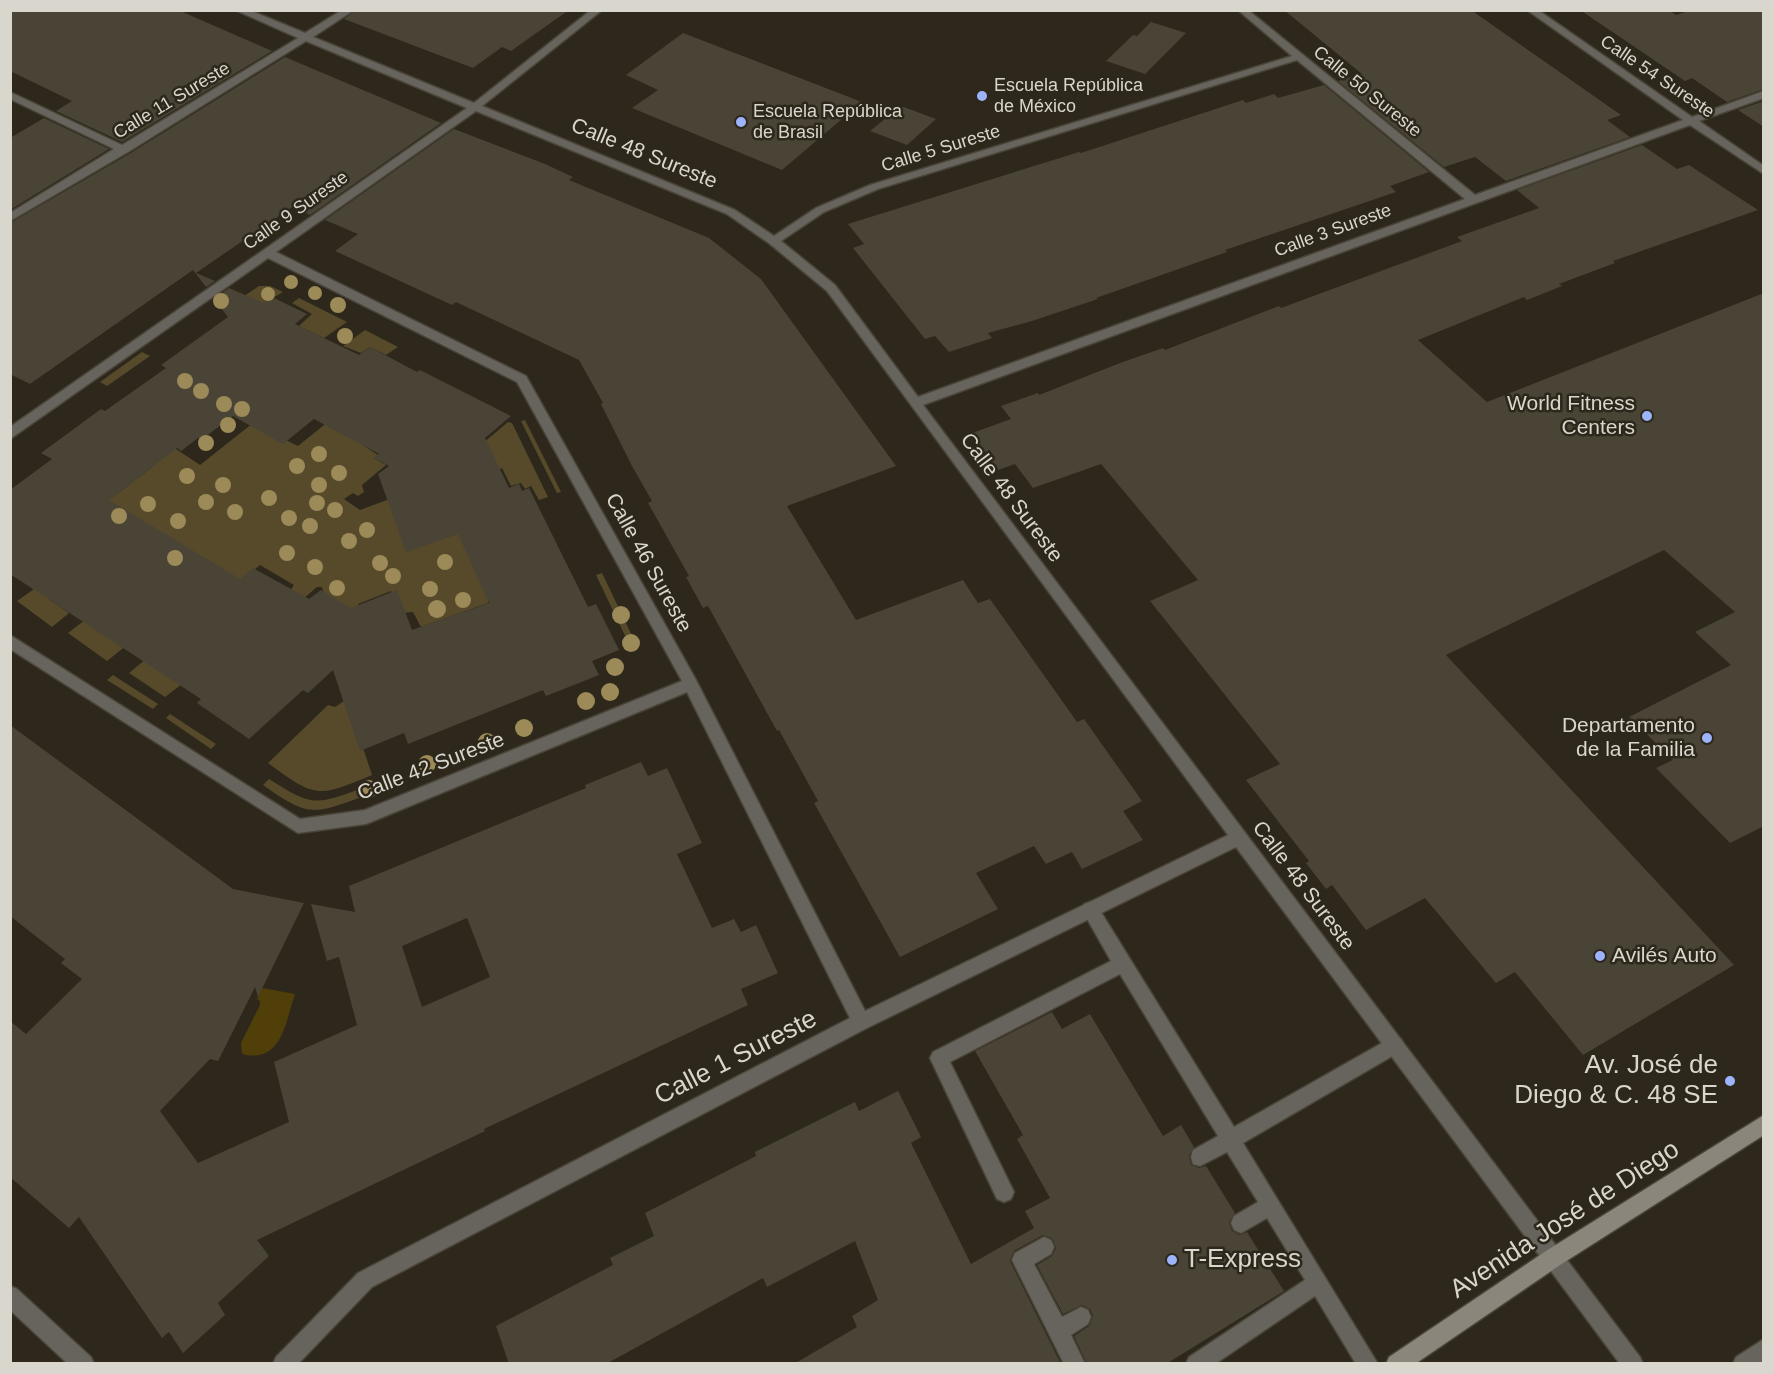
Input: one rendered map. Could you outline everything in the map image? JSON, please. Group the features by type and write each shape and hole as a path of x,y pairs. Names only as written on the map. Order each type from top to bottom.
{"main road":[{"name":"Avenida José de Diego","path":"1396,1364 1554,1258 1764,1124"}],"street":[{"name":"Calle 48 Sureste","path":"239,10 731,212 774,241 831,288 1633,1364"},
{"name":"Calle 11 Sureste","path":"10,218 350,10"},
{"name":"Calle 9 Sureste","path":"10,434 475,107 598,10"},
{"name":"Calle 50 Sureste","path":"1242,10 1472,199"},
{"name":"Calle 54 Sureste","path":"1531,10 1764,171"},
{"name":"Calle 5 Sureste","path":"774,241 820,210 874,187 1298,57"},
{"name":"Calle 3 Sureste","path":"915,403 1764,94"},
{"path":"10,95 124,150"},
{"name":"Calle 46 Sureste","path":"268,253 522,379 691,684 861,1022"},
{"name":"Calle 42 Sureste","path":"10,641 298,826 366,817 691,684"},
{"name":"Calle 1 Sureste","path":"283,1364 365,1280 861,1022 1240,837"},
{"path":"1090,910 1368,1364"},
{"path":"1004,1192 939,1058 1122,964"},
{"path":"1200,1157 1395,1045"},
{"path":"1241,1223 1270,1204"},
{"path":"1044,1247 1022,1260 1075,1364"},
{"path":"1196,1364 1318,1284"},
{"path":"10,1296 84,1364"},
{"path":"1058,1331 1081,1317"},
{"path":"1743,1364 1764,1349"}],"shaded area":[{"path":"259,286 270,286 283,292 264,303 225,309"},
{"path":"299,298 347,322 324,338 299,326 312,314 292,303"},
{"path":"365,330 398,347 386,355 370,347 361,353 343,346"},
{"path":"142,352 150,356 107,386 100,382"},
{"path":"292,392 273,434 298,446 355,400 364,446 378,455 374,458 386,465 362,485 364,492 358,496 353,493 344,499 360,510 395,497 410,505 508,422 512,423 548,497 539,500 531,486 525,489 521,483 511,486 502,468 500,469 488,603 421,627 413,612 402,613 391,591 358,604 371,639 340,651 322,587 317,587 258,638 294,585 260,565 195,620 48,502 114,496 151,468 164,441 200,465"},
{"path":"525,420 561,492 557,493 521,421"},
{"path":"602,573 637,646 631,648 596,575"},
{"path":"44,582 50,600 69,613 52,627 17,601"},
{"path":"94,613 127,645 107,661 68,633"},
{"path":"157,650 182,684 165,697 129,673"},
{"path":"113,675 158,704 153,709 107,680"},
{"path":"347,699 372,775 340,788 317,791 296,783 268,763 328,705 335,707"},
{"path":"170,714 216,744 211,749 166,718"},
{"path":"269,779 305,799 324,800 363,788 367,795 335,806 313,810 292,804 263,785"},
{"path":"262,988 295,994 280,1039 274,1047 266,1053 242,1054 241,1043 260,1005 257,999"}],"building":[{"path":"10,10 178,10 272,51 122,142 56,111 72,101 10,71"},
{"path":"356,10 569,10 511,51 502,47 473,68 344,19"},
{"path":"1284,10 1471,10 1621,115 1607,120 1630,137 1506,181 1475,157 1444,167 1338,81 1362,74"},
{"path":"1580,10 1669,10 1676,15 1691,10 1764,10 1764,89 1727,102 1692,78 1685,81"},
{"path":"1151,22 1186,33 1145,74 1106,61 1133,35 1137,36"},
{"path":"683,33 862,102 782,170 632,108 658,90 626,75"},
{"path":"285,57 441,123 310,215 292,207 196,273 215,281 206,287 193,270 30,384 10,374 10,223 129,154"},
{"path":"1324,85 1429,172 1390,186 1396,192 1225,250 1227,252 1096,298 1098,299 988,333 992,338 949,352 935,336 925,339 853,248 864,244 848,224 1081,153 1243,100 1246,103 1274,94 1278,98"},
{"path":"1764,101 1764,127 1738,110"},
{"path":"901,106 936,119 907,145 870,131"},
{"path":"44,118 109,149 10,210 10,138"},
{"path":"454,129 545,164 573,177 569,180 709,238 761,279 896,466 787,506 856,620 963,580 978,603 990,599 1077,722 1084,719 1142,801 1123,811 1143,840 1082,869 1072,852 1046,864 1034,846 976,873 998,909 900,957 814,803 818,801 779,730 777,731 708,606 703,608 686,577 689,576 648,503 652,501 579,360 456,302 452,305 335,251 358,234 325,220"},
{"path":"1642,145 1677,169 1689,165 1758,210 1613,261 1615,263 1559,284 1562,286 1527,300 1524,297 1418,340 1487,402 1764,293 1764,826 1730,843 1656,768 1673,760 1629,717 1731,665 1695,632 1735,612 1664,550 1446,655 1734,965 1583,1055 1515,972 1496,983 1425,898 1366,930 1332,885 1326,889 1306,863 1309,861 1246,780 1280,764 1150,601 1198,580 1101,464 1033,488 1015,464 998,470 972,433 1011,419 1001,406 1038,393 1039,395 1163,348 1165,350 1279,306 1281,308 1462,241 1457,237 1539,208 1517,190"},
{"path":"229,288 264,303 272,297 307,314 295,324 359,355 370,347 511,416 485,438 509,488 519,484 522,491 529,488 588,607 596,604 619,650 592,661 599,675 546,696 543,690 408,744 404,733 360,751 333,670 308,693 303,690 249,739 197,703 201,699 10,574 10,490 52,459 41,453 101,409 105,411 166,368 161,365 228,317 214,299","holes":["233,416 283,444 314,419 379,454 374,458 389,466 378,474 406,552 458,534 489,603 412,630 397,590 351,608 321,590 309,599 253,568 240,579 109,500 177,448 181,451 198,438 201,440"]},
{"path":"10,725 233,889 304,903 258,997 255,987 218,1061 210,1059 160,1111 198,1163 289,1122 274,1062 357,1025 339,957 327,961 311,904 355,912 349,886 586,788 585,785 641,762 648,776 667,768 702,843 677,854 712,928 734,919 741,932 756,925 778,973 741,989 748,1005 484,1129 485,1131 257,1240 269,1256 218,1303 225,1315 183,1353 169,1332 162,1338 79,1217 69,1228 10,1177 10,1021 26,1034 82,979 61,963 65,959 10,916","holes":["467,918 490,977 422,1007 402,946"]},
{"path":"1052,1012 1062,1029 1090,1014 1163,1136 1181,1125 1194,1147 1189,1156 1191,1165 1199,1168 1206,1166 1235,1213 1229,1222 1232,1231 1240,1235 1247,1232 1284,1291 1166,1364 1087,1364 1074,1336 1089,1326 1093,1316 1090,1309 1082,1305 1063,1314 1037,1265 1052,1256 1056,1248 1052,1238 1043,1235 1014,1251 1010,1261 1061,1364 794,1364 857,1327 852,1316 878,1300 855,1241 767,1287 763,1278 606,1364 509,1364 496,1326 613,1265 610,1258 654,1236 645,1213 756,1156 755,1152 855,1102 859,1111 898,1091 921,1137 911,1143 971,1264 1034,1228 1025,1211 1050,1198 1017,1139 1023,1135 975,1051"}],"place":[{"name":"Escuela República de México","path":"982,96"},
{"name":"Escuela República de Brasil","path":"741,122"},
{"name":"World Fitness Centers","path":"1647,416"},
{"name":"Departamento de la Familia","path":"1707,738"},
{"name":"Avilés Auto","path":"1600,956"},
{"name":"Av. José de Diego & C. 48 SE","path":"1730,1081"},
{"name":"T-Express","path":"1172,1260"}]}
